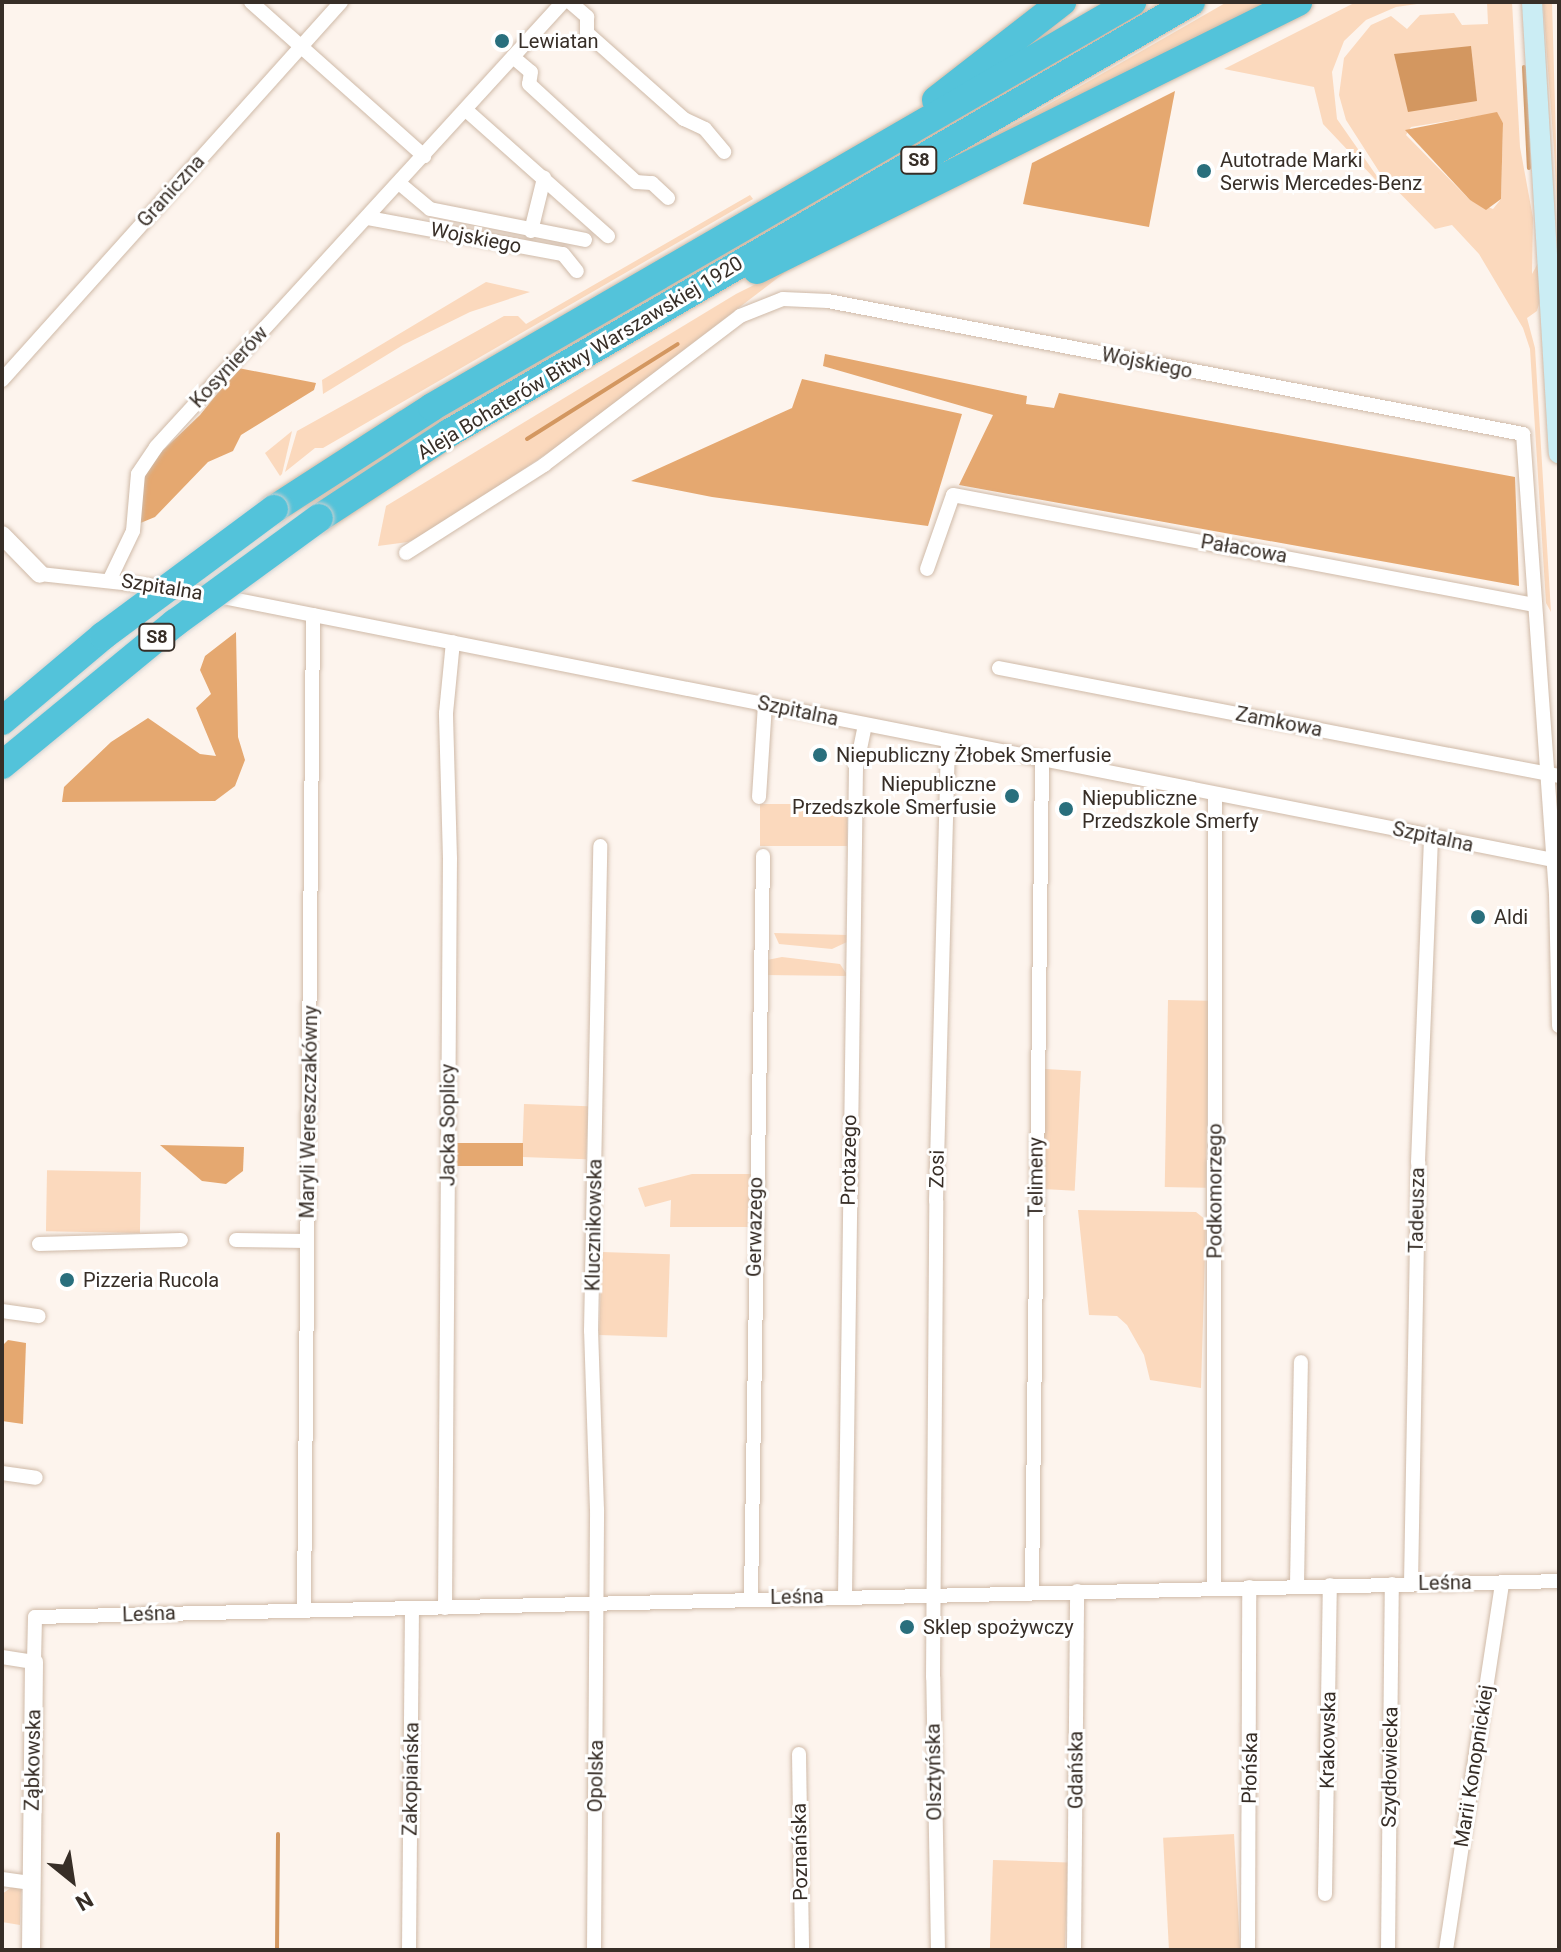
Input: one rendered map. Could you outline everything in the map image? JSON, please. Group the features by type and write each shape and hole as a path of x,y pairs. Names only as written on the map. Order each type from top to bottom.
{"highway":[{"path":"901,134 950,87 1062,2"},
{"name":"Aleja Bohaterów Bitwy Warszawskiej 1920","path":"2,721 103,636 274,509 432,407 1132,2"},
{"name":"Aleja Bohaterów Bitwy Warszawskiej 1920","path":"2,765 175,623 319,518 449,433 1191,2"},
{"path":"646,317 800,252 1298,2"}],"main road":[{"path":"1532,2 1559,453"}],"street":[{"path":"251,2 424,156"},
{"name":"Graniczna","path":"2,380 341,2"},
{"name":"Kosynierów","path":"110,579 133,531 134,485 146,460 563,2"},
{"path":"570,2 587,17 587,33 684,119 705,129 724,152"},
{"path":"513,57 531,72 529,84 636,182 652,183 668,198"},
{"path":"466,110 608,236"},
{"path":"531,231 544,178"},
{"path":"399,183 430,209 585,240"},
{"name":"Wojskiego","path":"368,218 563,254 577,271"},
{"name":"Wojskiego","path":"406,553 544,465 732,322 771,301 828,301 1523,434 1534,605"},
{"name":"Pałacowa","path":"927,569 953,495 1534,605"},
{"name":"Szpitalna","path":"2,535 37,570 110,579 313,615 1042,762 1553,860"},
{"path":"1534,605 1552,775 1559,1026"},
{"name":"Maryli Wereszczakówny","path":"304,1609 313,615"},
{"name":"Jacka Soplicy","path":"445,1608 450,875 446,713 453,642"},
{"name":"Zamkowa","path":"999,668 1552,775"},
{"path":"759,797 765,704"},
{"name":"Protazego","path":"845,1596 856,780 865,725"},
{"name":"Zosi","path":"933,1594 948,743"},
{"name":"Telimeny","path":"1032,1591 1042,762"},
{"name":"Podkomorzego","path":"1214,1587 1215,795"},
{"name":"Tadeusza","path":"1411,1584 1418,1162 1431,835"},
{"name":"Klucznikowska","path":"597,1603 591,1331 600,846"},
{"name":"Gerwazego","path":"751,1598 763,856"},
{"path":"39,1244 181,1240"},
{"path":"236,1240 307,1241"},
{"path":"2,1311 39,1316"},
{"path":"1297,1585 1301,1362"},
{"path":"2,1473 36,1478"},
{"name":"Leśna","path":"35,1617 1032,1591 1559,1581"},
{"name":"Marii Konopnickiej","path":"1446,1950 1502,1582"},
{"name":"Szydłowiecka","path":"1388,1950 1392,1584"},
{"name":"Krakowska","path":"1325,1894 1330,1585"},
{"name":"Płońska","path":"1248,1950 1249,1587"},
{"name":"Gdańska","path":"1074,1950 1077,1591"},
{"name":"Olsztyńska","path":"933,1594 938,1950"},
{"name":"Opolska","path":"594,1950 597,1603"},
{"name":"Zakopiańska","path":"409,1950 412,1608"},
{"name":"Ząbkowska","path":"31,1950 35,1617"},
{"path":"2,1657 34,1662"},
{"name":"Poznańska","path":"799,1754 802,1950"},
{"path":"2,1879 32,1883"}],"shaded area":[{"path":"1227,2 1277,2 880,201"},
{"path":"1356,2 1431,2 1396,7 1366,20 1344,41 1332,72 1337,119 1390,195 1323,124 1314,87 1224,69"},
{"path":"1487,2 1512,2 1520,147 1533,218 1532,274 1538,263 1541,297 1537,311 1527,318 1535,348 1551,612 1546,603 1530,349 1523,328 1479,254 1452,225 1435,229 1380,173 1346,120 1339,95 1344,58 1371,25 1391,16 1407,29 1420,15 1454,13 1462,25 1488,24","holes":["1497,113 1503,123 1501,199 1493,209 1470,200 1406,135 1411,127"]},
{"path":"1543,2 1552,2 1559,245 1554,150"},
{"path":"1471,46 1477,101 1408,112 1394,54"},
{"path":"1175,91 1149,227 1023,204 1032,163"},
{"path":"1497,112 1503,123 1501,199 1486,210 1470,200 1405,130"},
{"path":"750,195 753,199 323,448 315,448 285,472 297,431 504,316 518,316 526,324"},
{"path":"796,264 558,446 433,530 408,542 378,546 386,506 736,294"},
{"path":"486,282 530,292 470,312 403,345 323,394 322,380"},
{"path":"825,354 1027,396 1026,404 1054,408 1059,393 1515,477 1519,586 959,485 993,415 823,366"},
{"path":"238,368 316,383 314,390 241,435 233,451 208,462 155,517 138,524 142,479 151,462 200,415"},
{"path":"802,379 962,414 928,526 712,497 631,481 792,408"},
{"path":"292,431 282,474 280,476 265,453"},
{"path":"236,632 238,737 245,760 235,786 215,801 62,802 64,787 111,742 148,718 200,754 216,756 196,708 211,694 200,670 205,656"},
{"path":"760,804 847,804 847,846 760,846"},
{"path":"774,933 847,935 847,942 832,949 779,944"},
{"path":"782,957 840,964 848,976 764,975 767,960"},
{"path":"1168,1000 1209,1001 1206,1188 1165,1187"},
{"path":"1045,1069 1081,1071 1075,1191 1039,1189"},
{"path":"524,1104 588,1106 586,1159 522,1157"},
{"path":"455,1143 523,1143 523,1166 455,1166"},
{"path":"160,1145 244,1147 243,1171 226,1184 202,1181"},
{"path":"47,1170 141,1172 140,1233 46,1231"},
{"path":"692,1174 751,1174 752,1227 670,1227 671,1200 645,1207 638,1188"},
{"path":"1078,1210 1196,1212 1206,1220 1201,1388 1150,1380 1144,1355 1127,1325 1117,1316 1089,1315"},
{"path":"602,1252 670,1254 667,1337 599,1335"},
{"path":"8,1340 26,1343 23,1424 2,1421 2,1346"},
{"path":"1234,1834 1240,1950 1169,1950 1163,1838"},
{"path":"993,1860 1068,1863 1065,1950 990,1950"},
{"path":"12,1887 21,1888 20,1925 2,1922 2,1894"}],"waterway":[{"path":"1524,67 1529,168"},
{"path":"527,439 678,344"},
{"path":"277,1950 278,1834"}],"place":[{"name":"Lewiatan","path":"502,41"},
{"name":"Autotrade Marki Serwis Mercedes-Benz","path":"1204,171"},
{"name":"Niepubliczny Żłobek Smerfusie","path":"820,755"},
{"name":"Niepubliczne Przedszkole Smerfusie","path":"1012,796"},
{"name":"Niepubliczne Przedszkole Smerfy","path":"1066,809"},
{"name":"Aldi","path":"1478,917"},
{"name":"Pizzeria Rucola","path":"67,1280"},
{"name":"Sklep spożywczy","path":"907,1627"}]}
